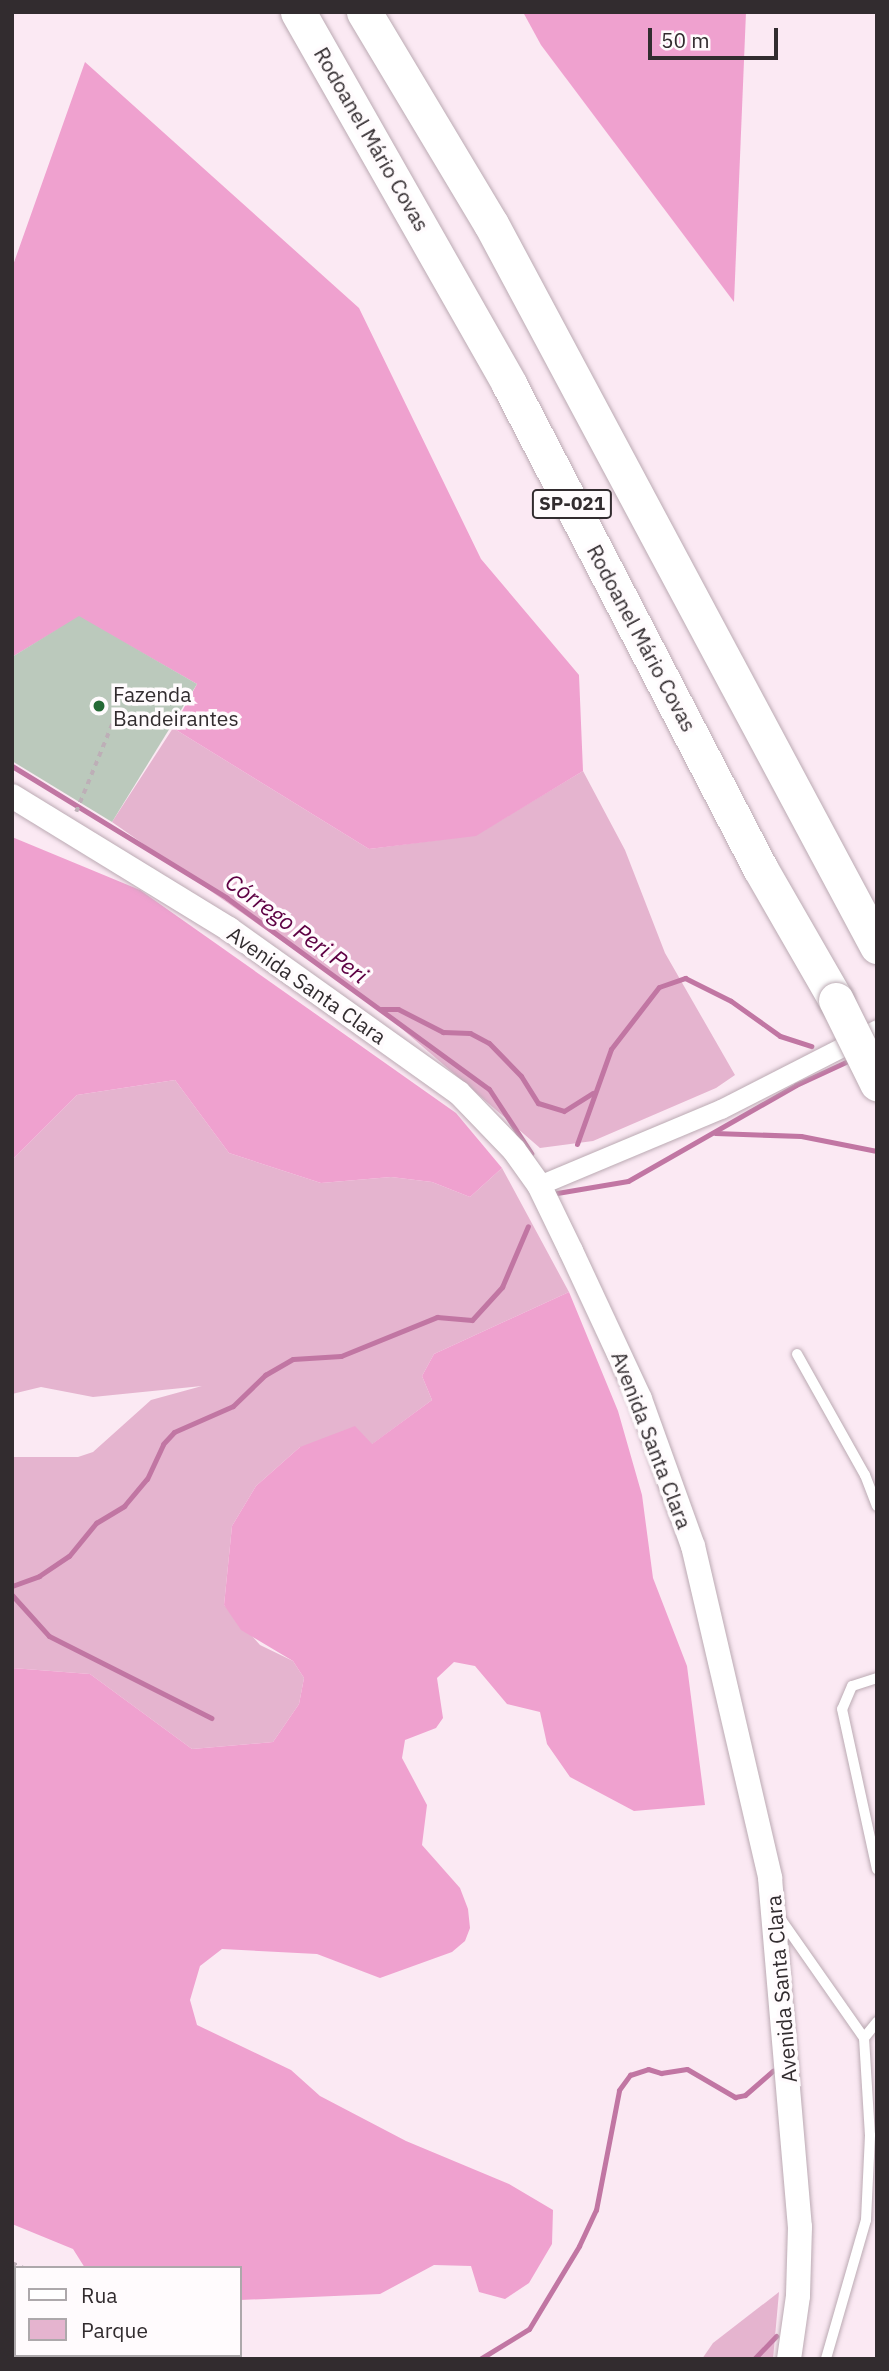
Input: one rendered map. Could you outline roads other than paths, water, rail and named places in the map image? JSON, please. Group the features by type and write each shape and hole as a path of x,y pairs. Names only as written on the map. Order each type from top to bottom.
{"highway":[{"name":"Rodoanel Mário Covas","path":"299,12 509,384 760,868 836,1000 877,1083"},
{"name":"SP-021","path":"364,12 491,224 877,946"}],"street":[{"name":"Avenida Santa Clara","path":"12,796 229,929 459,1093 494,1126 539,1185 640,1399 692,1546 774,1909 800,2227 798,2297 789,2359"},
{"path":"539,1185 721,1109 877,1029"}],"lane":[{"path":"797,1353 859,1465 877,1506"},
{"path":"877,1678 852,1686 842,1709 877,1868"},
{"path":"774,1909 864,2038 870,2135 866,2220 826,2359"},
{"path":"864,2038 877,2022"}],"waterway":[{"name":"Córrego Peri Peri","path":"12,766 227,898 489,1089 531,1153"},
{"path":"577,1144 611,1049 659,987 685,978 731,1001 780,1036 811,1046"},
{"path":"381,1009 398,1009 443,1032 470,1033 489,1043 521,1076 538,1103 564,1111 593,1093"},
{"path":"557,1193 628,1181 796,1085 852,1059"},
{"path":"715,1133 801,1136 877,1151"},
{"path":"12,1586 39,1576 69,1556 96,1523 124,1506 147,1479 163,1444 174,1432 233,1406 265,1375 293,1359 341,1356 437,1317 472,1320 502,1287 528,1226"},
{"path":"12,1595 49,1636 211,1718"},
{"path":"480,2359 529,2329 579,2246 596,2210 619,2090 630,2075 648,2069 661,2073 687,2069 735,2097 745,2095 773,2071"},
{"path":"754,2359 776,2336"}],"place":[{"name":"Fazenda Bandeirantes","path":"99,706"}]}
